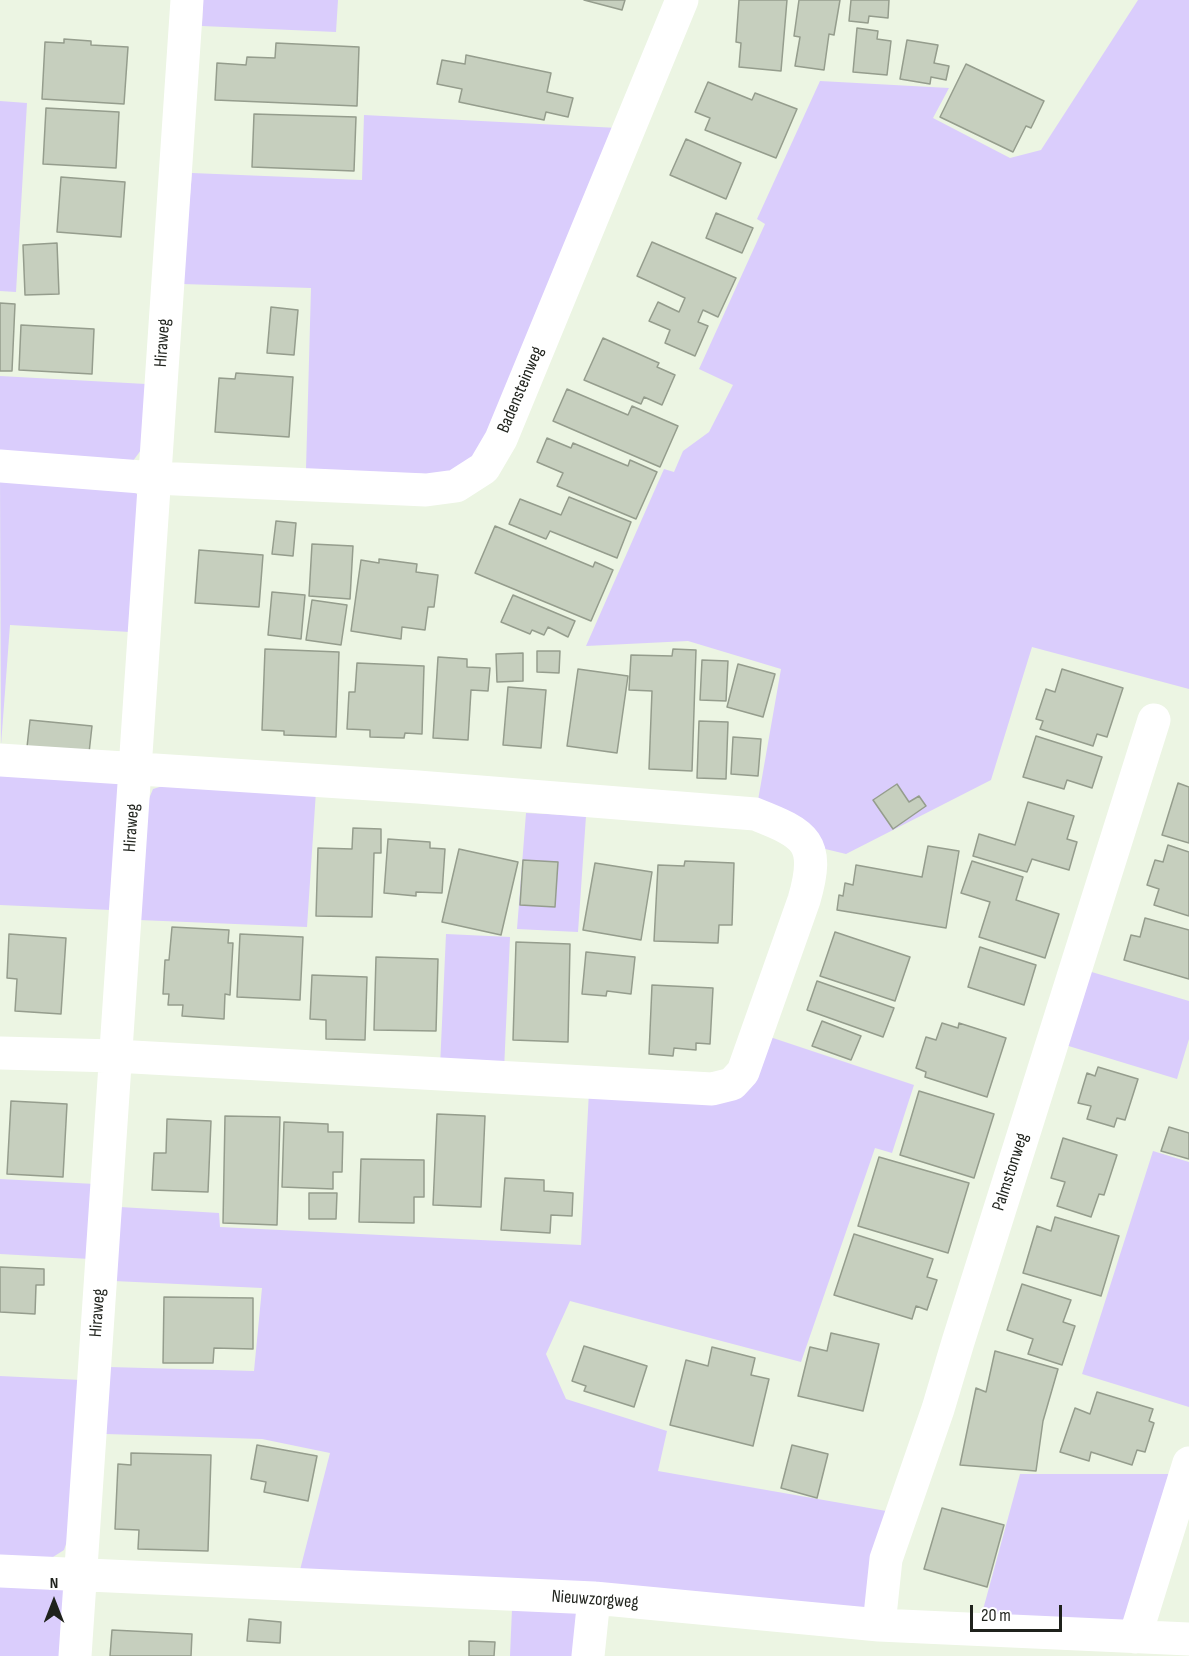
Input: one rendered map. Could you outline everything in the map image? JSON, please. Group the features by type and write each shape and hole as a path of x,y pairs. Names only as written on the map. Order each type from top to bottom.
{"street":[{"name":"Hiraweg","path":"75,1656 187,0"},
{"name":"Badensteinweg","path":"0,466 154,478 426,490 456,486 484,468 501,439 682,0"},
{"name":"Palmstonweg","path":"879,1625 886,1559 938,1410 1154,720"},
{"path":"0,760 418,787 755,814 788,827 801,837 807,843 812,860 809,885 743,1072 732,1084 712,1089 115,1056 0,1053"},
{"path":"1135,1637 1189,1463"},
{"name":"Nieuwzorgweg","path":"0,1571 594,1598 879,1625 1189,1639"},
{"path":"588,1656 594,1598"}],"shaded area":[{"path":"203,0 338,0 336,32 202,26"},
{"path":"1138,0 1189,0 1189,689 1032,647 991,780 846,854 817,847 757,806 781,669 688,641 586,646 664,469 674,472 683,451 709,432 733,385 699,369 765,224 757,219 820,81 949,88 933,118 1010,158 1041,150"},
{"path":"0,101 27,103 16,292 0,291"},
{"path":"364,115 618,128 479,452 451,475 306,469 311,288 182,284 192,173 362,180"},
{"path":"0,376 146,384 141,450 130,465 0,459"},
{"path":"0,473 127,486 138,495 130,632 10,625 1,745"},
{"path":"0,768 116,781 121,790 111,910 0,905"},
{"path":"166,785 316,791 307,927 139,920 148,801 153,789"},
{"path":"526,813 586,816 578,932 517,929"},
{"path":"446,934 510,937 504,1070 440,1067"},
{"path":"1085,970 1189,1001 1189,1039 1177,1079 1062,1044"},
{"path":"767,1036 914,1085 892,1153 875,1148 801,1362 570,1301 546,1354 566,1399 667,1431 658,1471 892,1512 874,1593 862,1612 300,1570 330,1453 262,1439 106,1434 109,1367 254,1371 262,1288 114,1281 120,1207 219,1213 220,1227 581,1245 589,1091 713,1101"},
{"path":"1153,1151 1189,1162 1189,1407 1082,1374"},
{"path":"0,1179 95,1184 90,1259 0,1254"},
{"path":"0,1376 81,1380 69,1535 64,1550 53,1557 0,1560"},
{"path":"1020,1474 1169,1474 1126,1623 981,1617"},
{"path":"0,1583 55,1584 65,1592 64,1656 0,1656"},
{"path":"512,1609 572,1611 585,1616 592,1656 510,1656"}],"building":[{"path":"584,0 625,0 622,10"},
{"path":"739,0 787,0 781,71 739,67 741,43 736,42"},
{"path":"799,0 840,0 834,35 829,34 824,70 795,66 800,37 794,36"},
{"path":"851,0 889,0 888,18 869,16 868,23 849,21"},
{"path":"857,28 878,31 877,39 891,41 887,75 853,72"},
{"path":"64,39 91,41 91,45 128,47 124,104 42,99 45,42 64,43"},
{"path":"907,40 938,45 934,63 949,66 946,80 931,77 930,84 900,79"},
{"path":"276,43 359,47 357,106 215,100 217,63 246,65 247,57 275,58"},
{"path":"466,55 551,73 547,92 573,98 568,117 546,112 544,120 459,102 462,89 437,84 442,60 465,64"},
{"path":"966,64 1044,101 1031,128 1026,126 1013,152 940,117"},
{"path":"708,82 752,100 755,93 797,109 776,158 705,130 710,118 695,112"},
{"path":"46,108 119,112 116,168 43,164"},
{"path":"254,114 356,117 354,171 252,167"},
{"path":"686,139 741,163 726,199 670,175"},
{"path":"61,177 125,182 121,237 57,232"},
{"path":"716,213 753,228 742,253 706,238"},
{"path":"652,242 736,278 718,317 703,310 698,322 708,326 695,356 665,343 670,330 649,321 658,302 679,312 685,298 637,276"},
{"path":"57,243 59,294 25,295 23,245"},
{"path":"0,303 15,304 12,371 0,371"},
{"path":"271,307 298,310 294,355 267,353"},
{"path":"21,325 94,329 92,374 19,370"},
{"path":"603,338 659,363 657,367 675,375 662,405 644,397 641,404 584,380"},
{"path":"236,373 293,377 289,437 215,432 219,378 235,379"},
{"path":"567,389 628,415 632,406 678,426 660,467 553,421"},
{"path":"547,438 571,448 573,443 628,466 630,460 657,472 636,519 557,486 563,473 537,462"},
{"path":"569,497 631,522 617,558 550,531 546,539 509,524 520,499 561,515"},
{"path":"276,521 296,523 293,556 272,554"},
{"path":"495,526 593,567 595,562 613,570 591,621 475,573"},
{"path":"312,544 353,546 350,599 309,596"},
{"path":"199,550 263,555 259,607 195,603"},
{"path":"379,559 417,564 416,572 438,575 434,607 428,607 425,630 402,627 401,639 351,631 361,560 379,563"},
{"path":"272,592 305,595 301,639 268,635"},
{"path":"513,595 575,621 568,637 548,627 544,635 532,630 530,634 501,622"},
{"path":"312,600 347,605 341,645 306,640"},
{"path":"265,649 339,652 336,737 284,735 284,731 262,730"},
{"path":"673,649 696,650 692,771 649,769 652,691 629,690 631,655 672,656"},
{"path":"537,651 560,651 559,673 537,672"},
{"path":"523,653 523,681 497,682 496,654"},
{"path":"438,657 467,659 467,667 490,668 488,691 471,690 468,740 433,738"},
{"path":"702,660 728,661 726,701 700,700"},
{"path":"357,663 424,666 422,734 405,733 404,738 370,737 370,730 347,729 349,692 355,692"},
{"path":"738,664 775,674 763,717 727,707"},
{"path":"578,669 628,676 617,753 567,746"},
{"path":"1062,669 1123,688 1107,737 1097,734 1093,746 1040,729 1043,721 1036,719 1046,689 1055,692"},
{"path":"508,687 546,690 541,748 503,745"},
{"path":"30,720 92,726 89,753 27,747"},
{"path":"699,721 728,722 726,779 697,778"},
{"path":"1036,736 1102,757 1092,788 1067,780 1064,789 1023,777"},
{"path":"733,737 761,739 758,776 731,774"},
{"path":"1178,783 1189,787 1189,843 1162,835"},
{"path":"897,784 909,802 919,796 926,806 893,829 873,800"},
{"path":"1028,802 1074,816 1067,839 1077,842 1069,870 1032,859 1027,872 973,856 979,834 1015,845"},
{"path":"353,828 381,829 381,853 374,853 372,917 316,916 318,848 352,849"},
{"path":"388,839 430,842 430,848 445,849 442,893 416,892 416,896 384,893"},
{"path":"1168,845 1189,852 1189,916 1154,905 1159,889 1147,885 1155,860 1163,862"},
{"path":"928,846 959,851 946,928 837,910 839,895 843,896 845,883 853,885 856,865 922,877"},
{"path":"459,849 518,862 501,935 442,922"},
{"path":"523,860 558,862 555,907 520,905"},
{"path":"685,861 734,863 732,925 719,925 718,943 654,941 658,865 684,866"},
{"path":"972,861 1023,877 1016,900 1059,914 1045,958 979,937 990,902 961,893"},
{"path":"595,863 652,872 641,940 583,930"},
{"path":"1145,918 1189,930 1189,979 1124,960 1131,935 1140,937"},
{"path":"172,927 229,930 228,943 233,943 230,995 225,994 224,1019 182,1016 183,1005 168,1005 169,994 163,994 165,960 169,960"},
{"path":"835,932 910,957 895,1001 820,976"},
{"path":"9,934 66,938 61,1014 15,1011 17,979 7,978"},
{"path":"240,934 303,937 300,1000 237,997"},
{"path":"516,942 570,944 568,1042 513,1040"},
{"path":"980,947 1036,965 1024,1005 968,987"},
{"path":"586,952 635,957 631,994 607,991 606,996 582,994"},
{"path":"376,957 438,959 436,1031 374,1030"},
{"path":"312,975 367,977 365,1040 326,1039 326,1020 310,1019"},
{"path":"817,981 894,1008 883,1037 807,1010"},
{"path":"652,985 713,988 710,1044 696,1043 696,1050 674,1048 673,1056 649,1054"},
{"path":"822,1021 861,1036 851,1060 812,1046"},
{"path":"942,1023 958,1028 959,1023 1006,1038 987,1097 925,1077 926,1072 916,1068 926,1037 936,1040"},
{"path":"1098,1067 1138,1079 1125,1120 1117,1118 1114,1127 1087,1119 1091,1106 1078,1103 1087,1073 1095,1076"},
{"path":"919,1091 994,1114 974,1178 900,1155"},
{"path":"11,1101 67,1104 63,1177 7,1174"},
{"path":"437,1114 485,1116 481,1207 433,1205"},
{"path":"225,1116 280,1117 277,1225 223,1223"},
{"path":"167,1119 211,1121 208,1192 152,1190 154,1153 166,1153"},
{"path":"284,1122 328,1124 328,1132 343,1132 342,1172 333,1172 333,1189 282,1187"},
{"path":"1169,1127 1189,1133 1189,1159 1161,1151"},
{"path":"1063,1138 1117,1155 1104,1195 1099,1194 1091,1217 1057,1206 1065,1182 1051,1178"},
{"path":"879,1157 969,1183 948,1253 858,1226"},
{"path":"361,1159 424,1160 424,1197 414,1197 414,1223 359,1222"},
{"path":"505,1178 544,1180 544,1191 573,1193 572,1216 551,1215 550,1233 501,1230"},
{"path":"309,1193 337,1193 336,1219 309,1219"},
{"path":"1055,1217 1119,1236 1101,1296 1023,1273 1037,1226 1051,1231"},
{"path":"854,1234 933,1259 927,1277 937,1280 927,1310 916,1306 912,1319 834,1295"},
{"path":"0,1267 44,1269 44,1285 36,1285 35,1314 0,1312"},
{"path":"1022,1284 1071,1300 1063,1322 1075,1326 1062,1365 1028,1354 1033,1339 1007,1330"},
{"path":"164,1297 253,1298 253,1349 214,1348 213,1363 163,1363"},
{"path":"831,1333 879,1344 863,1411 798,1396 810,1347 827,1351"},
{"path":"584,1346 647,1366 634,1407 584,1391 586,1386 572,1381"},
{"path":"712,1347 755,1358 751,1375 769,1379 753,1446 670,1425 686,1360 708,1366"},
{"path":"995,1351 1058,1369 1043,1421 1036,1471 960,1465 976,1388 986,1392"},
{"path":"1097,1392 1153,1409 1149,1421 1154,1423 1145,1452 1137,1450 1132,1465 1091,1452 1089,1461 1060,1452 1075,1408 1090,1414"},
{"path":"257,1445 317,1456 308,1501 264,1492 266,1482 251,1479"},
{"path":"792,1445 828,1454 817,1498 781,1488"},
{"path":"131,1453 211,1455 208,1551 138,1549 139,1530 115,1529 118,1464 131,1465"},
{"path":"942,1508 1004,1525 987,1587 924,1569"},
{"path":"249,1619 281,1622 280,1643 247,1641"},
{"path":"112,1630 192,1634 191,1656 110,1656"},
{"path":"469,1641 495,1642 494,1656 469,1656"}]}
